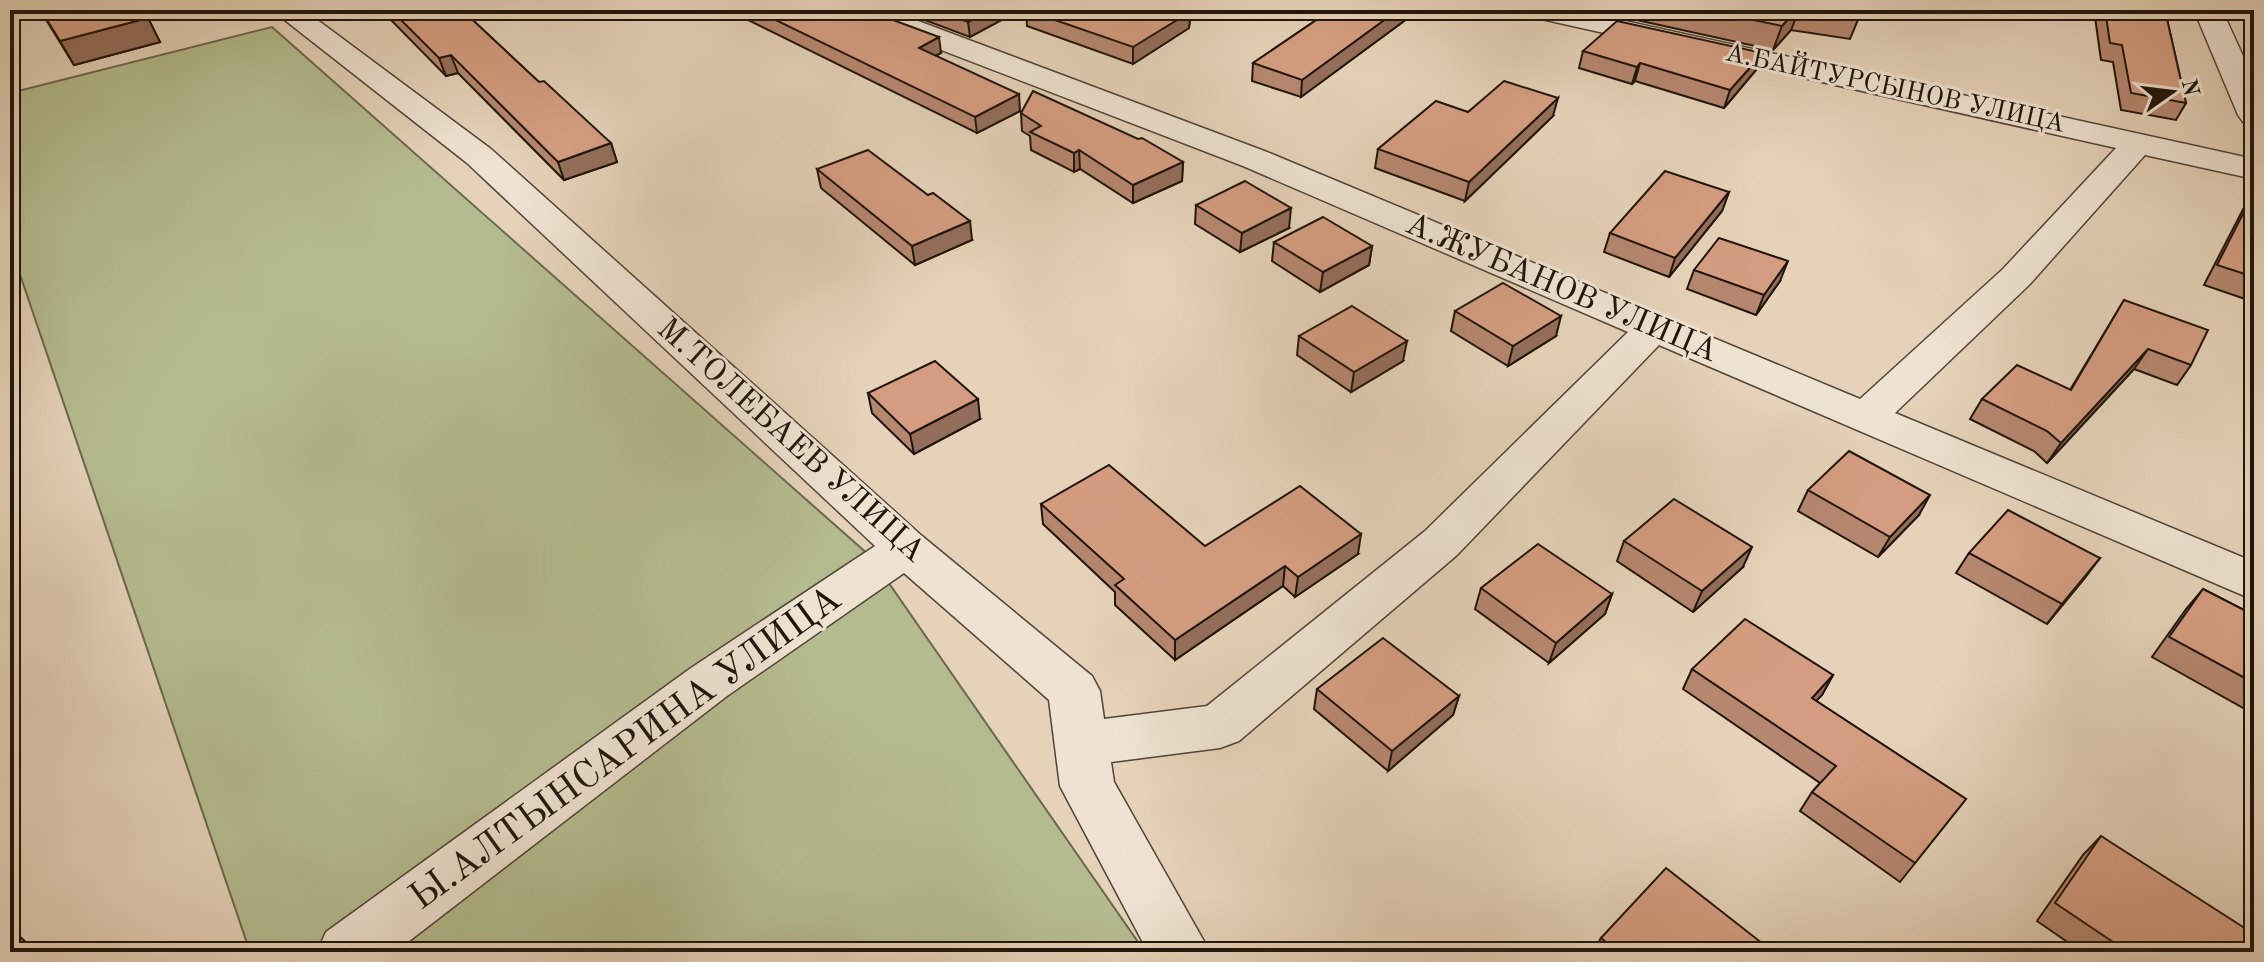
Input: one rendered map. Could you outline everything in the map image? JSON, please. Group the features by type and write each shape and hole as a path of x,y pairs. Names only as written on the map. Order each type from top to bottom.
{"street":[{"name":"М.ТОЛЕБАЕВ УЛИЦА","path":"286,10 479,156 906,548 1074,691 1087,786 1180,952"},
{"name":"А.ЖУБАНОВ УЛИЦА","path":"863,10 1255,159 2254,582"},
{"name":"А.БАЙТУРСЫНОВ УЛИЦА","path":"1537,10 2254,169"},
{"path":"2208,10 2254,115"},
{"path":"1865,418 2016,277 2138,143"},
{"path":"1082,744 1220,726 1441,543 1654,328"},
{"name":"Ы.АЛТЫНСАРИНА УЛИЦА","path":"347,952 709,682 906,548"}],"green space":[{"path":"272,27 870,556 1145,952 250,952 10,245 10,93"}],"building":[{"path":"41,10 142,10 148,18 60,41"},
{"path":"391,10 462,10 539,82 544,81 611,143 558,162 451,55 439,58"},
{"path":"755,10 866,10 939,37 919,48 1019,94 975,117"},
{"path":"936,10 991,10 968,22"},
{"path":"1026,10 1183,10 1190,12 1133,47"},
{"path":"1331,10 1398,10 1302,80 1253,63"},
{"path":"1705,10 1796,10 1782,26"},
{"path":"1827,10 1860,10 1860,15"},
{"path":"2105,10 2165,10 2186,103 2131,93 2122,45 2110,43"},
{"path":"1617,21 1763,53 1730,90 1640,63 1637,67 1583,51"},
{"path":"1504,81 1558,98 1469,182 1378,149 1436,101 1468,112"},
{"path":"1033,91 1138,139 1142,138 1183,162 1133,185 1079,150 1074,153 1030,132 1041,126 1021,113"},
{"path":"868,150 928,195 933,193 970,221 912,246 817,169"},
{"path":"1665,171 1729,192 1675,258 1610,233"},
{"path":"1245,181 1291,208 1242,233 1196,205"},
{"path":"2254,192 2254,277 2217,265"},
{"path":"1323,217 1372,246 1323,272 1274,242"},
{"path":"1719,238 1788,261 1764,295 1694,270"},
{"path":"1503,283 1561,316 1513,346 1455,311"},
{"path":"2124,300 2208,330 2191,365 2148,349 2061,443 2047,431 1982,399 2017,365 2071,390"},
{"path":"1352,306 1407,341 1354,372 1299,336"},
{"path":"935,361 978,399 910,434 868,393"},
{"path":"1849,451 1930,495 1890,537 1808,490"},
{"path":"1109,465 1205,546 1300,486 1361,534 1298,577 1285,566 1175,640 1115,585 1124,579 1041,504"},
{"path":"1674,499 1752,547 1702,591 1624,541"},
{"path":"2008,510 2100,558 2062,604 1969,553"},
{"path":"1538,544 1612,594 1556,643 1481,588"},
{"path":"2203,589 2254,615 2254,683 2169,637"},
{"path":"1745,619 1833,675 1812,698 1966,799 1915,863 1812,792 1836,766 1692,669"},
{"path":"1383,638 1459,696 1392,751 1317,689"},
{"path":"2101,836 2254,934 2254,952 2206,952 2199,947 2196,952 2128,952 2055,903"},
{"path":"1666,868 1767,947 1762,952 1618,952 1601,938"}]}
